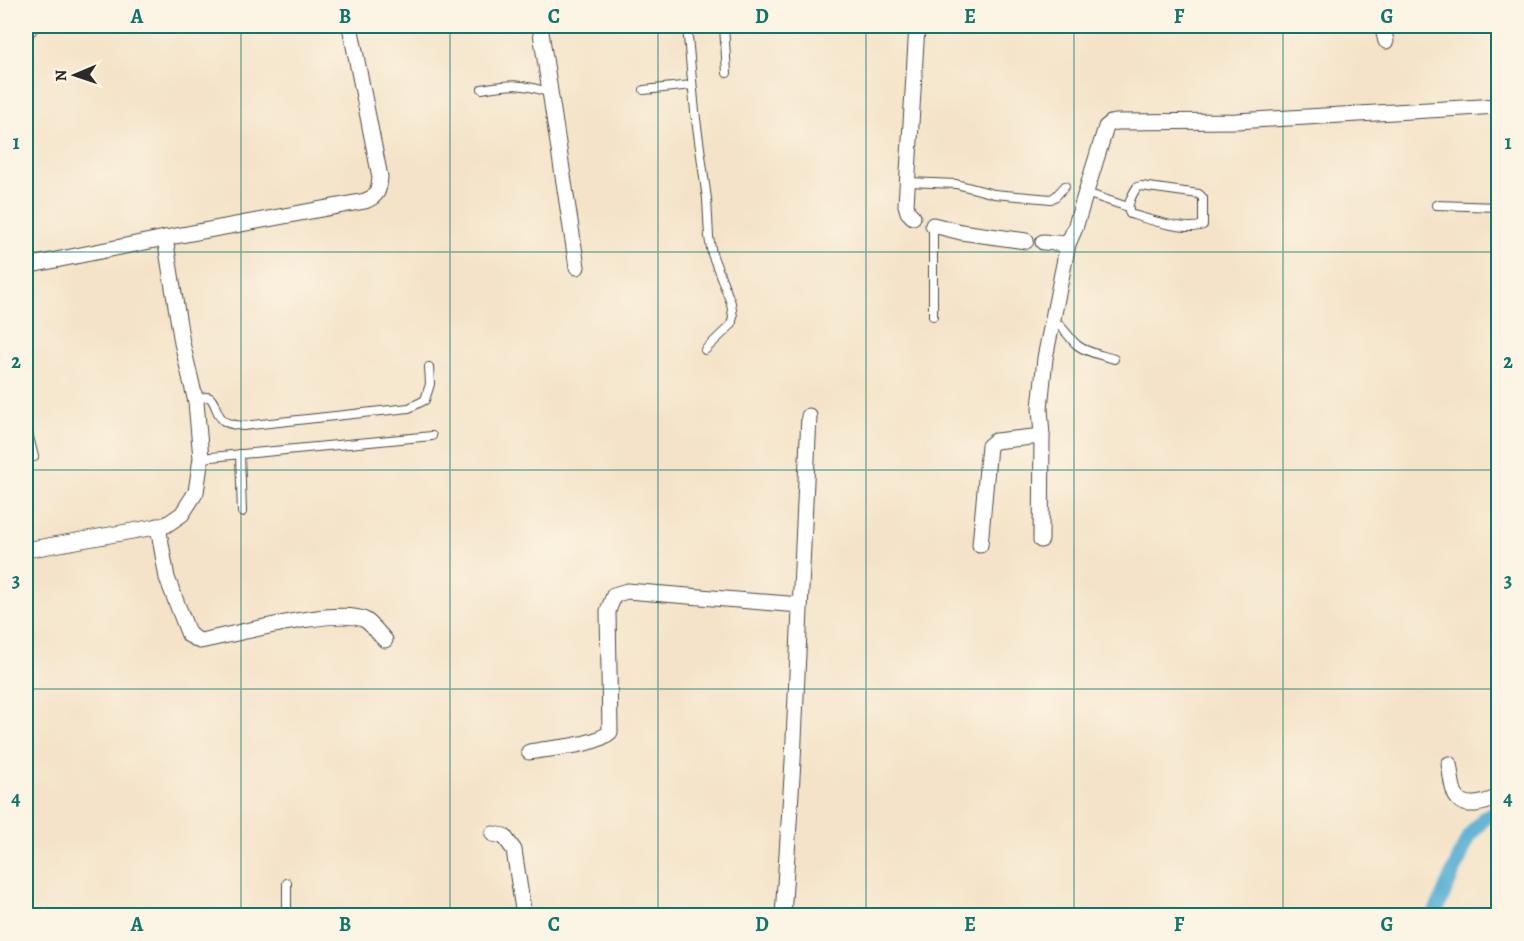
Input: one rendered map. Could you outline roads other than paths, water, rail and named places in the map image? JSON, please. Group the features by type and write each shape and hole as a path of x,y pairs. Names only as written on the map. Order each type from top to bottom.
{"street":[{"path":"26,266 374,198 378,191 380,177 350,26"},
{"path":"540,26 577,267"},
{"path":"913,217 909,215 906,205 917,26"},
{"path":"1382,26 1386,41"},
{"path":"1041,540 1040,408 1042,383 1068,244 1105,130 1111,123 1236,121 1498,106"},
{"path":"933,225 961,232 1026,241"},
{"path":"26,550 166,525 182,514 196,492 201,458 196,402 182,344 165,238"},
{"path":"1043,242 1068,244"},
{"path":"783,915 809,416"},
{"path":"980,546 989,446 995,441 1042,436"},
{"path":"158,526 167,578 189,635 200,640 316,617 347,616 364,620 385,640"},
{"path":"529,752 605,737 610,732 608,611 614,595 619,592 800,605"},
{"path":"1449,764 1455,796 1463,804 1493,800"},
{"path":"494,834 504,836 514,850 524,915"}],"lane":[{"path":"687,26 692,85 707,199 709,237 712,254 731,303 733,317 731,325 705,350"},
{"path":"724,26 727,72"},
{"path":"482,89 508,84 528,85 550,93"},
{"path":"644,90 692,85"},
{"path":"909,182 956,184 994,194 1051,199 1065,186"},
{"path":"1086,193 1128,207 1131,214 1174,225 1200,226 1204,222 1203,198 1197,193 1139,186 1133,193 1128,207"},
{"path":"1436,205 1498,207"},
{"path":"933,225 933,316"},
{"path":"1053,320 1064,327 1074,343 1083,349 1114,359"},
{"path":"196,402 207,396 212,400 222,420 232,425 243,426 409,408 425,400 430,384 429,367"},
{"path":"26,425 34,458"},
{"path":"201,458 432,436"},
{"path":"240,454 242,512"},
{"path":"287,883 287,915"}],"waterway":[{"path":"1434,916 1469,836 1485,817 1498,811"}]}
